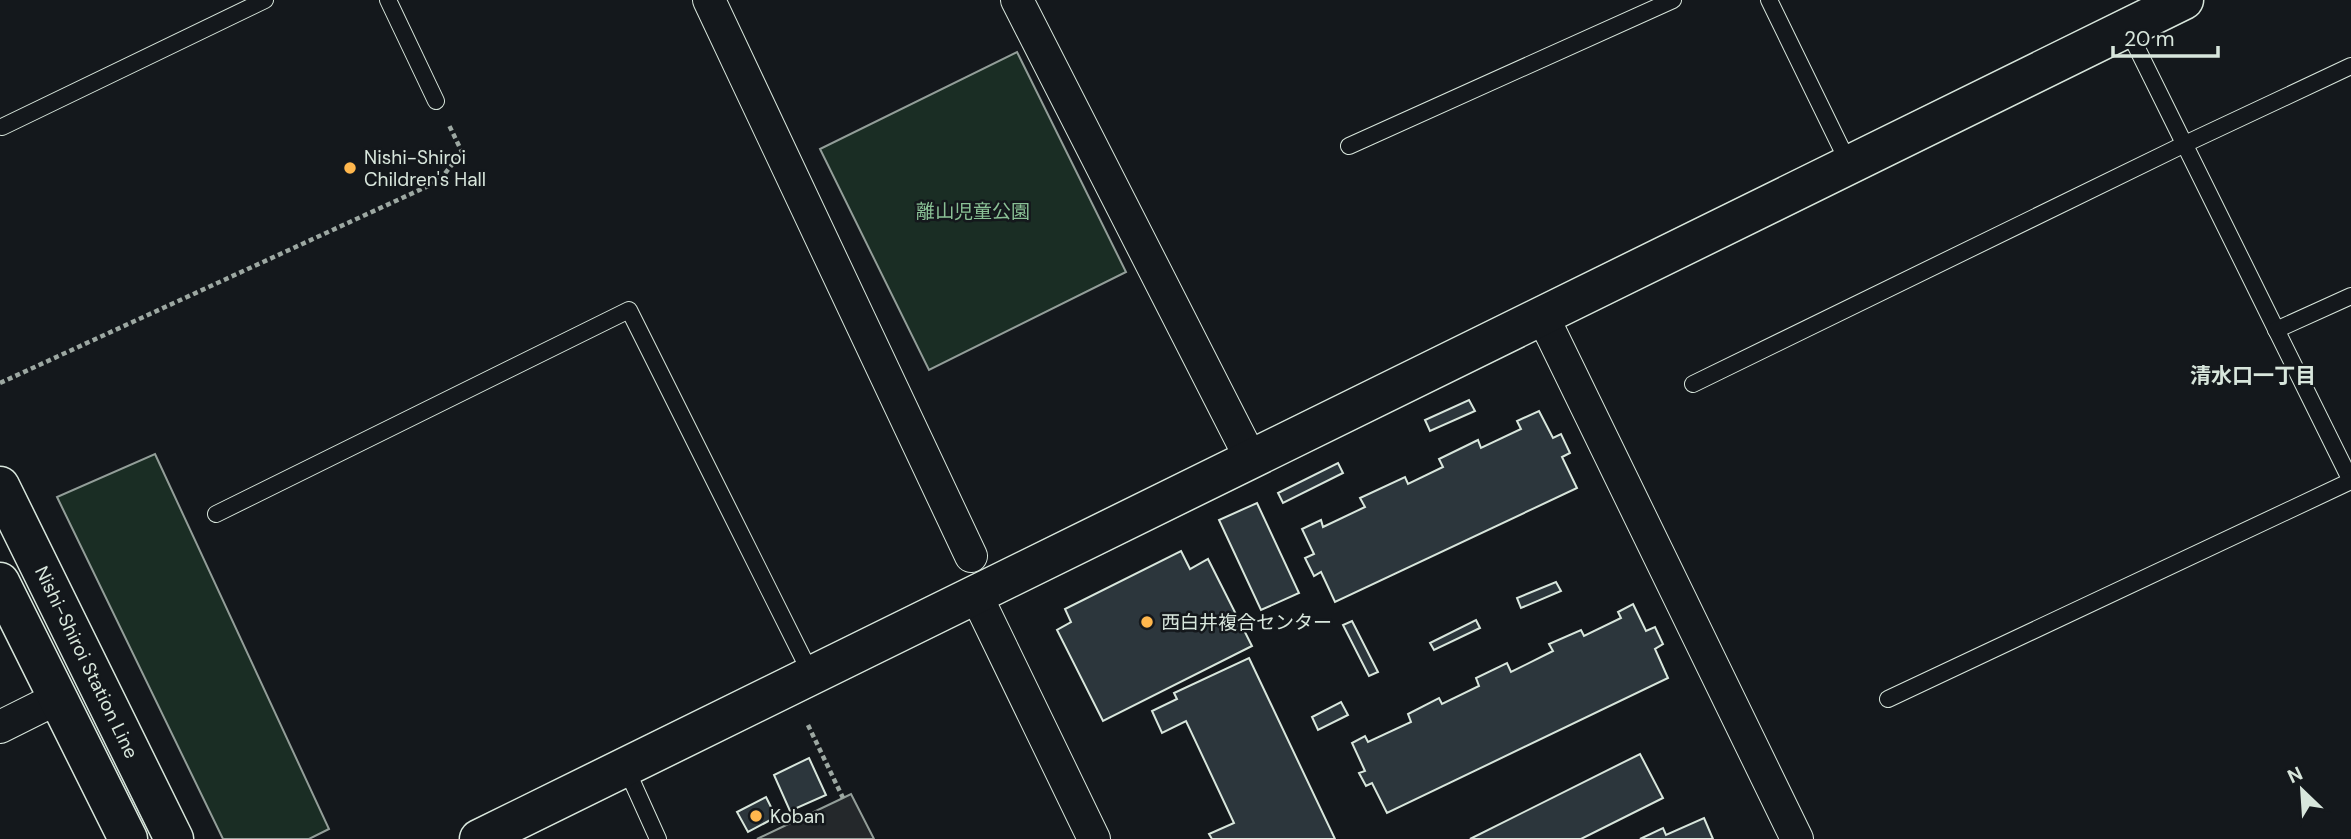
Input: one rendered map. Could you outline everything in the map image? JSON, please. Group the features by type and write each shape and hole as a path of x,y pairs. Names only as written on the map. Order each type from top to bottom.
{"street":[{"path":"709,0 971,556"},
{"path":"1017,0 1251,459"},
{"path":"479,839 2184,0"},
{"path":"1542,315 1797,839"},
{"name":"Nishi-Shiroi Station Line","path":"0,486 174,839"},
{"path":"0,582 128,839"},
{"path":"976,595 1094,839"},
{"path":"0,727 58,698"}],"lane":[{"path":"2,127 265,0"},
{"path":"388,0 436,101"},
{"path":"1349,146 1673,0"},
{"path":"1769,0 1849,164"},
{"path":"1888,699 2351,481 2127,28"},
{"path":"1693,384 2351,66"},
{"path":"2276,330 2351,296"},
{"path":"216,514 629,310 813,676"},
{"path":"626,768 658,839"}],"path":[{"path":"0,383 439,181 462,152 436,101"},
{"path":"808,725 843,798"}],"green space":[{"name":"離山児童公園","path":"1017,52 1126,272 929,370 820,149"},
{"path":"155,454 329,829 309,839 223,839 57,497"}],"shaded area":[{"path":"851,794 874,839 757,839 843,798"}],"building":[{"path":"1469,400 1475,411 1430,431 1425,420"},
{"path":"1539,411 1553,438 1561,434 1570,453 1562,457 1577,488 1335,602 1321,572 1314,576 1305,558 1314,554 1302,529 1321,520 1323,527 1365,507 1360,498 1405,477 1408,484 1443,467 1439,459 1478,440 1481,448 1521,429 1517,421"},
{"path":"1338,463 1343,473 1283,503 1278,493"},
{"path":"1257,503 1299,593 1261,610 1219,520"},
{"path":"1181,551 1190,569 1208,559 1252,646 1103,721 1057,630 1071,622 1065,609"},
{"path":"1556,582 1561,591 1521,608 1517,598"},
{"path":"1633,604 1646,631 1655,627 1663,644 1655,649 1668,678 1387,813 1372,783 1366,786 1359,773 1365,771 1352,743 1365,736 1368,742 1411,722 1408,714 1439,698 1442,704 1479,686 1476,678 1507,663 1511,672 1553,651 1549,644 1581,630 1584,636 1621,618 1618,612"},
{"path":"1476,620 1480,628 1434,650 1430,643"},
{"path":"1352,621 1378,672 1369,676 1343,625"},
{"path":"1249,658 1335,839 1212,839 1209,834 1234,823 1186,721 1162,733 1152,711 1177,699 1174,693"},
{"path":"1341,702 1348,715 1318,730 1312,717"},
{"path":"1640,754 1663,798 1581,839 1470,839"},
{"path":"809,758 826,795 790,811 774,775"},
{"path":"766,797 776,817 748,832 737,812"},
{"path":"1704,818 1713,839 1640,839 1663,828 1666,835"}],"place":[{"name":"Nishi-Shiroi Children's Hall","path":"350,168"},
{"name":"西白井複合センター","path":"1147,622"},
{"name":"Koban","path":"756,816"}],"district":[{"name":"清水口一丁目","path":"2253,376"}]}
